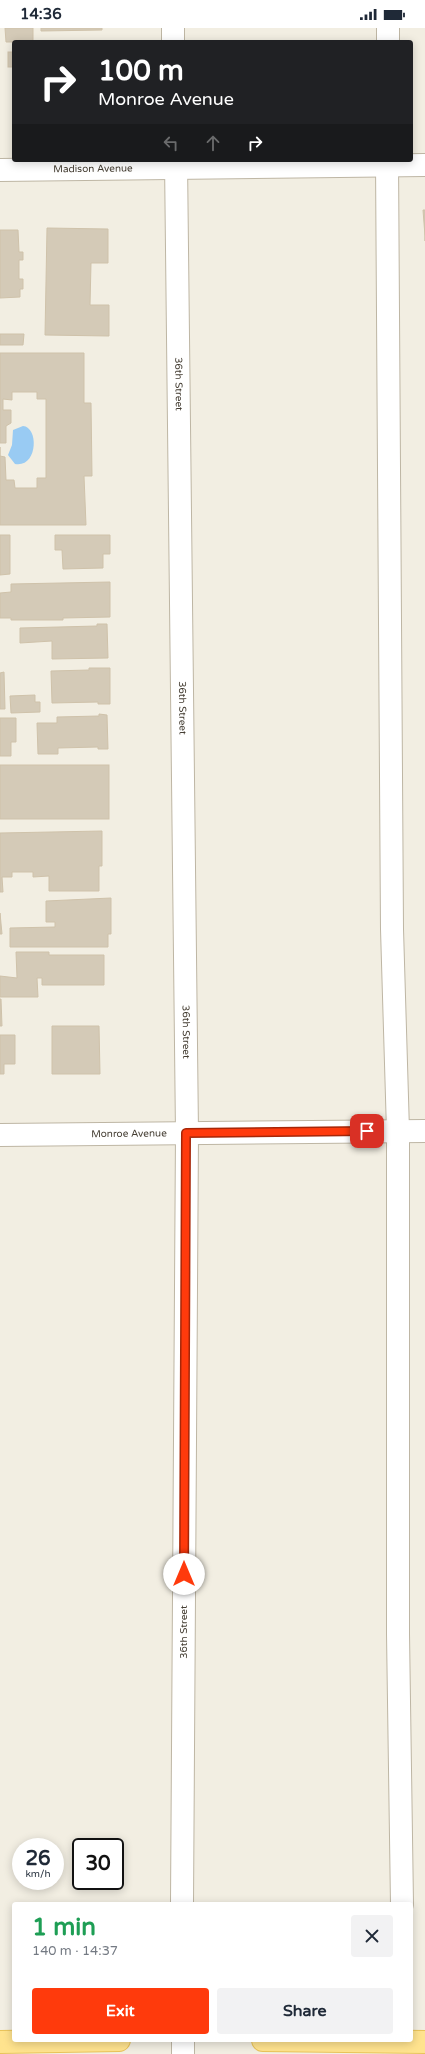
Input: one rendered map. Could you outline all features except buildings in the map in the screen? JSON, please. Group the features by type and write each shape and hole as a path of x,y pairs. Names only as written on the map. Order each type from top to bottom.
{"main road":[{"path":"0,2042 12,2042"},
{"path":"336,2042 410,2044"}],"street":[{"path":"173,28 173,40"},
{"path":"388,28 388,40"},
{"path":"387,163 392,929 398,1131 398,1634 402,1902"},
{"name":"Madison Avenue","path":"0,170 176,164 387,163 425,165"},
{"name":"36th Street","path":"176,164 186,1133 182,1902"},
{"name":"Monroe Avenue","path":"0,1135 425,1131"},
{"path":"183,2042 183,2054"}],"water":[{"path":"23,426 28,428 32,433 34,447 28,460 23,464 15,464 8,455 12,445 13,430"}],"route":[{"path":"184,1574 186,1133 367,1131"}]}
